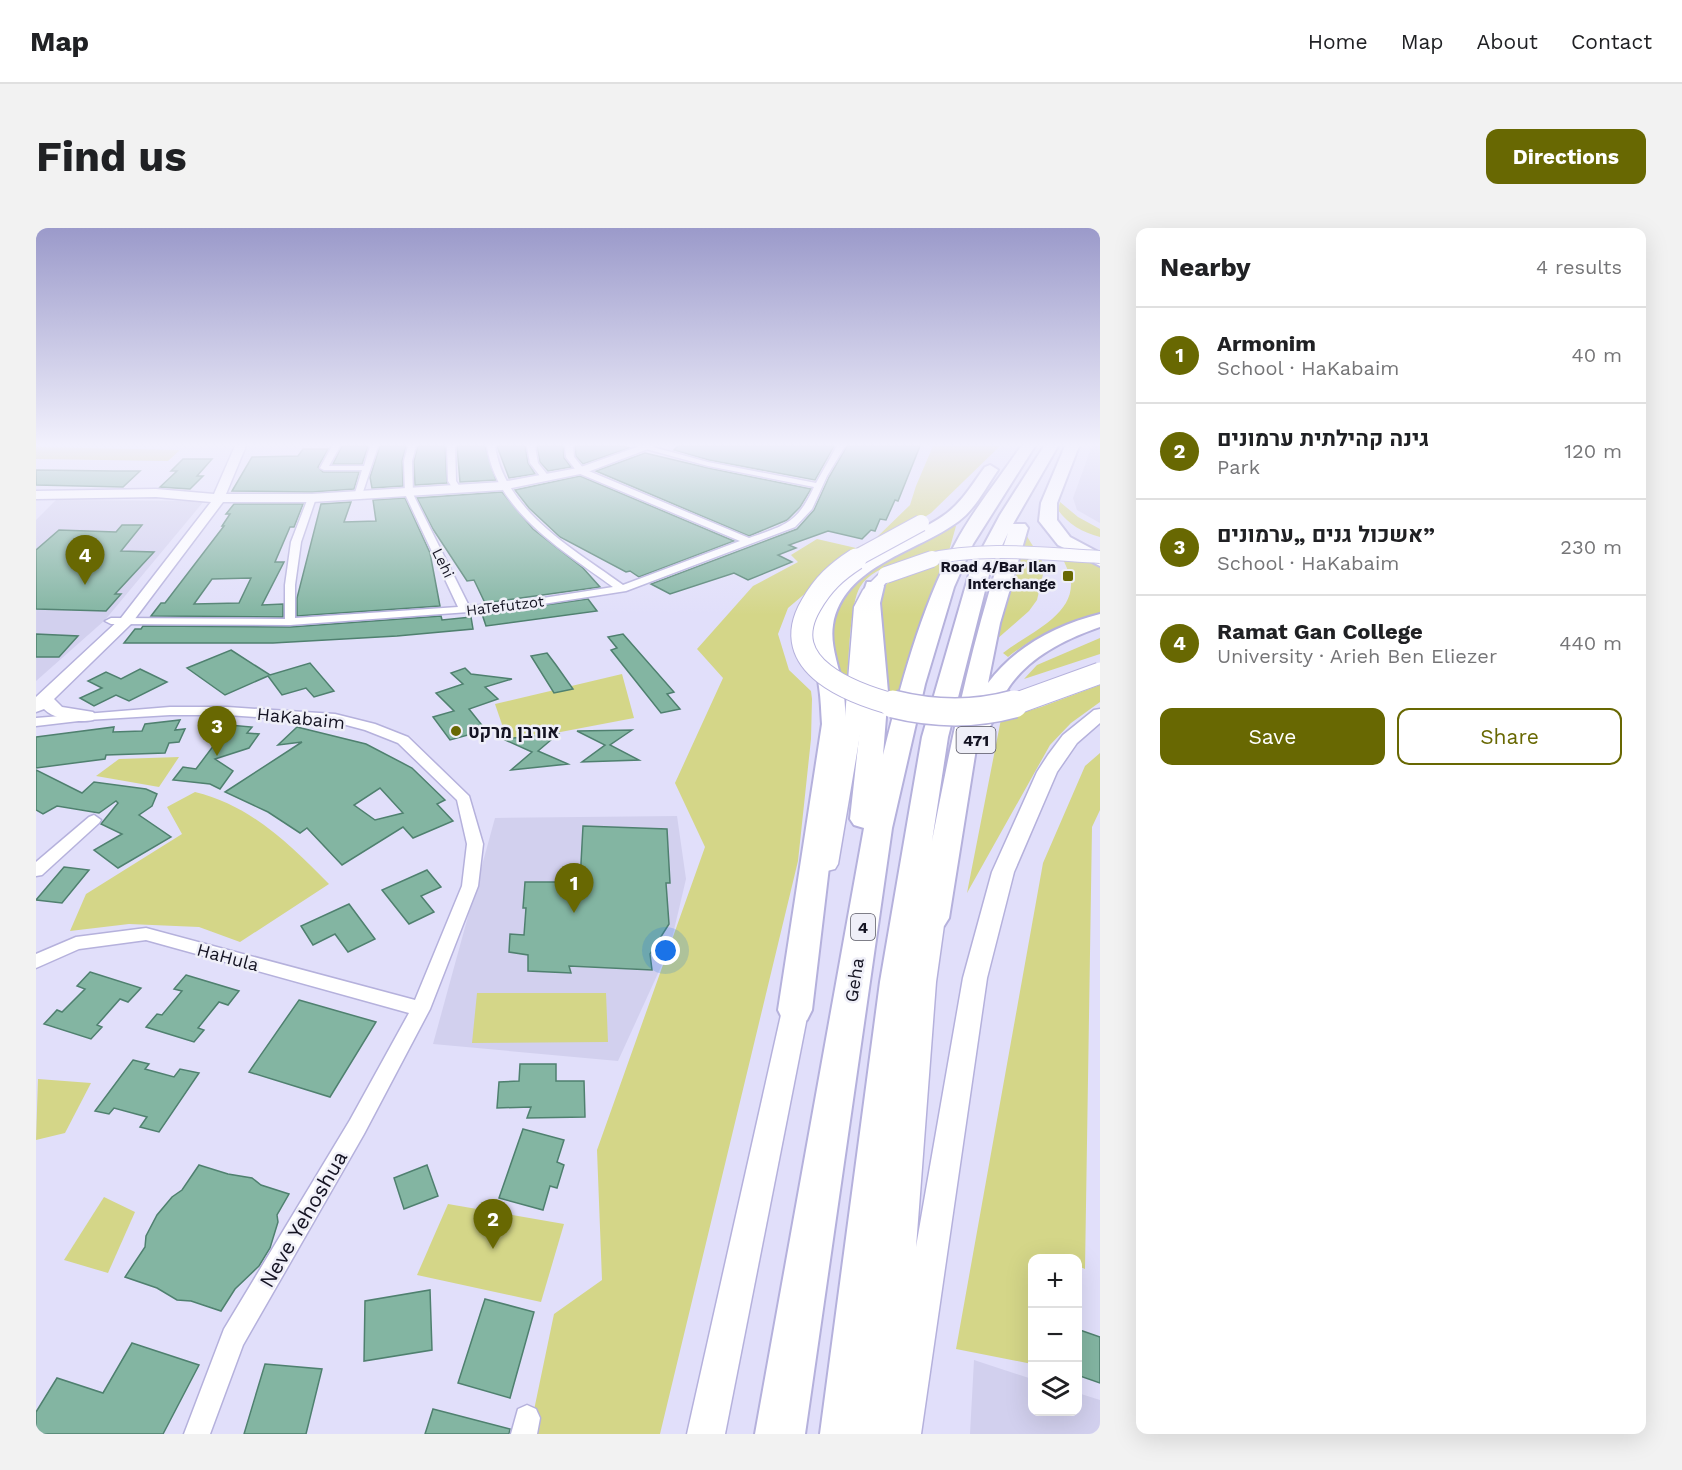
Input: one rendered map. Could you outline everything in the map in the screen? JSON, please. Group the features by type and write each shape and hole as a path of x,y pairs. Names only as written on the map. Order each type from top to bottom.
{"highway":[{"path":"952,502 921,523 846,566 818,591 802,619 799,637 807,657 819,670 845,688 875,700 914,710 947,713 997,708 1100,672"},
{"path":"795,1010 834,724 822,630 827,610 837,591 858,572 917,540 971,502"},
{"name":"Geha","path":"780,1434 883,801 913,684 939,602 957,557 996,502"},
{"path":"845,1434 897,982 921,813 935,737 980,572 1014,502"},
{"path":"933,918 976,680 1021,502"},
{"path":"1049,503 1055,516 1064,525 1090,537"},
{"path":"1049,503 1048,521 1058,536 1082,552 1100,559"},
{"path":"843,1052 875,719 876,673 870,603 880,580"},
{"name":"471","path":"933,918 985,704 1015,666 1036,647 1075,628 1100,620"}],"main road":[{"path":"87,716 57,712 39,698 119,621 210,502"},
{"path":"706,1434 836,822 851,734 862,607 880,580 916,563 965,555 1037,554 1100,559"},
{"path":"902,1434 975,978 990,915 1003,872 1047,772 1071,739 1100,714"},
{"path":"885,1434 922,982 933,918"}],"street":[{"path":"290,622 290,585 296,542 310,502"},
{"name":"Lehi","path":"413,502 466,611"},
{"path":"517,502 547,534 622,588"},
{"path":"653,502 748,541"},
{"name":"HaTefutzot","path":"119,621 290,622 466,611 622,588 792,525 808,509 811,502"},
{"name":"HaKabaim","path":"36,722 87,716 170,711 227,711 335,718 370,727 403,740 464,800 475,843 470,886 421,1009"},
{"path":"36,871 94,820"},
{"name":"HaHula","path":"36,961 76,943 146,934 421,1009"},
{"name":"Neve Yehoshua","path":"196,1434 234,1338 357,1127 421,1009"}],"shaded area":[{"path":"54,502 203,502 105,620 36,681 36,520"},
{"path":"1074,502 1100,502 1100,523 1077,510"},
{"path":"677,816 686,879 670,947 618,1061 433,1044 495,818"},
{"path":"974,1360 1028,1378 1028,1416 1082,1416 1082,1394 1100,1400 1100,1434 970,1434"}],"green space":[{"path":"911,502 942,502 931,513 808,591 788,608 778,634 789,670 811,691 812,699 811,739 798,861 660,1434 529,1434 554,1314 602,1280 597,1150 705,847 675,783 723,678 697,649 753,586 798,562 791,555 817,539 856,548 875,539"},
{"path":"1060,502 1078,517 1100,529 1100,537 1071,524 1058,510"},
{"path":"948,526 956,526 949,551 888,566 867,578 860,587 852,618 847,679 838,676 832,625 836,608 846,592 877,565"},
{"path":"1025,533 1042,561 1044,570 1037,600 1029,611 997,639"},
{"path":"1063,559 1086,560 1100,566 1100,613 1051,630 1008,657 1003,653 1046,623 1064,605 1070,594 1071,582"},
{"path":"944,562 899,694 886,691 877,626 878,602 881,592 886,585 900,575"},
{"path":"1100,638 1100,654 1024,679 1037,665"},
{"path":"622,674 634,718 508,742 495,704"},
{"path":"1100,685 1100,702 1071,723 1050,745 967,893 1001,719"},
{"path":"1100,753 1100,810 1092,827 1085,1269 1082,1268 1082,1254 1028,1254 1028,1363 956,1349 1043,863 1085,766"},
{"path":"179,757 159,787 96,776 119,759"},
{"path":"195,792 215,798 252,817 284,841 329,884 240,942 199,927 129,924 70,931 86,894 182,834 167,807"},
{"path":"477,993 606,993 608,1042 472,1043"},
{"path":"38,1079 91,1083 65,1133 36,1140"},
{"path":"104,1197 135,1212 108,1273 64,1260"},
{"path":"448,1204 564,1224 541,1302 417,1275"}],"building":[{"path":"351,502 344,522 376,521 373,502 407,502 430,553 440,606 297,616 297,598 321,504"},
{"path":"419,502 511,502 533,529 583,568 600,587 485,603 474,580 467,581 433,529"},
{"path":"525,502 642,502 734,541 639,577 560,537"},
{"path":"670,502 803,502 787,520 749,536"},
{"path":"818,502 894,502 886,520 880,519 875,531 871,530 862,539 828,531 789,545 796,548 778,555 792,562 748,580 734,573 670,594 651,584 797,529 814,510"},
{"path":"234,504 303,504 294,527 290,527 275,562 284,562 262,605 283,604 283,617 151,616 161,603 165,603 224,526 222,526 230,514 226,514","holes":["251,578 239,603 194,604 212,579"]},
{"path":"122,525 142,525 121,551 154,552 115,594 121,594 106,611 36,609 36,550 59,530 116,532"},
{"path":"588,599 597,611 486,626 482,614"},
{"path":"441,616 442,620 471,617 473,629 273,643 124,643 135,629 141,629 143,626 290,627"},
{"path":"36,634 78,636 59,657 36,657"},
{"path":"623,634 674,692 667,694 680,709 661,713 611,650 617,648 608,637"},
{"path":"231,650 270,675 310,663 334,691 314,697 306,688 282,695 268,676 225,695 187,668"},
{"path":"547,653 573,689 554,693 531,656"},
{"path":"465,668 471,674 512,679 485,687 498,699 469,709 489,734 482,739 475,733 450,740 433,717 454,711 436,693 463,684 451,673"},
{"path":"140,669 167,682 129,701 116,695 94,706 80,698 102,688 88,681 106,672 121,679"},
{"path":"180,720 175,730 185,729 179,742 169,743 165,753 106,755 105,759 36,768 36,737 114,727 113,732 142,731 145,724"},
{"path":"229,725 252,727 247,733 259,734 249,748 215,759 233,771 220,789 210,784 173,780 183,767 196,769"},
{"path":"297,727 366,744 412,768 445,800 437,804 453,821 413,838 403,827 342,865 307,828 300,833 268,812 225,792 302,742 278,745","holes":["380,788 403,813 375,820 354,805"]},
{"path":"632,730 610,745 639,760 582,762 605,745 577,731"},
{"path":"558,734 538,751 568,764 511,770 532,752 503,739"},
{"path":"36,770 82,793 94,782 146,789 157,794 152,806 139,815 171,837 118,868 94,850 122,834 101,824 118,803 116,801 99,813 57,806 43,814 36,810"},
{"path":"583,826 667,829 670,883 666,883 669,924 650,954 652,970 569,966 571,973 528,971 528,955 509,952 510,934 524,935 525,882 580,882"},
{"path":"64,867 89,870 62,903 36,900"},
{"path":"427,870 441,887 421,896 434,912 409,924 382,890"},
{"path":"349,904 375,939 348,952 335,934 313,945 301,926"},
{"path":"90,972 141,988 128,1002 120,999 97,1025 102,1027 91,1039 44,1024 57,1010 62,1012 85,989 77,986"},
{"path":"186,975 239,991 228,1005 219,1002 198,1028 204,1030 194,1042 146,1027 157,1014 162,1015 182,991 174,989"},
{"path":"299,1000 376,1022 330,1097 249,1072"},
{"path":"133,1060 149,1064 145,1069 174,1077 180,1069 199,1073 159,1132 140,1127 147,1117 114,1108 109,1114 95,1111"},
{"path":"520,1064 556,1064 556,1081 584,1081 585,1117 527,1118 531,1107 497,1108 499,1082 519,1081"},
{"path":"523,1129 564,1140 557,1162 564,1165 557,1188 550,1186 543,1210 499,1198"},
{"path":"199,1165 228,1174 252,1178 261,1185 289,1194 277,1215 278,1222 270,1248 259,1266 235,1289 221,1311 191,1301 177,1300 157,1288 125,1277 145,1247 146,1236 157,1215 172,1197 182,1190"},
{"path":"427,1165 438,1196 404,1209 394,1178"},
{"path":"430,1290 432,1350 364,1361 365,1301"},
{"path":"485,1299 534,1312 510,1398 458,1383"},
{"path":"1082,1331 1100,1337 1100,1383 1082,1377"},
{"path":"132,1343 199,1365 163,1434 36,1434 36,1412 57,1378 103,1393"},
{"path":"265,1364 322,1369 306,1434 244,1434"},
{"path":"433,1409 510,1429 509,1434 425,1434"}],"place":[{"name":"Road 4/Bar Ilan Interchange","path":"1068,576"},
{"name":"Ramat Gan College","path":"85,585"},
{"name":"אורבן מרקט","path":"456,731"},
{"name":"אשכול גנים „ערמונים”","path":"217,756"},
{"name":"Armonim","path":"574,913"},
{"name":"גינה קהילתית ערמונים","path":"493,1249"}]}
